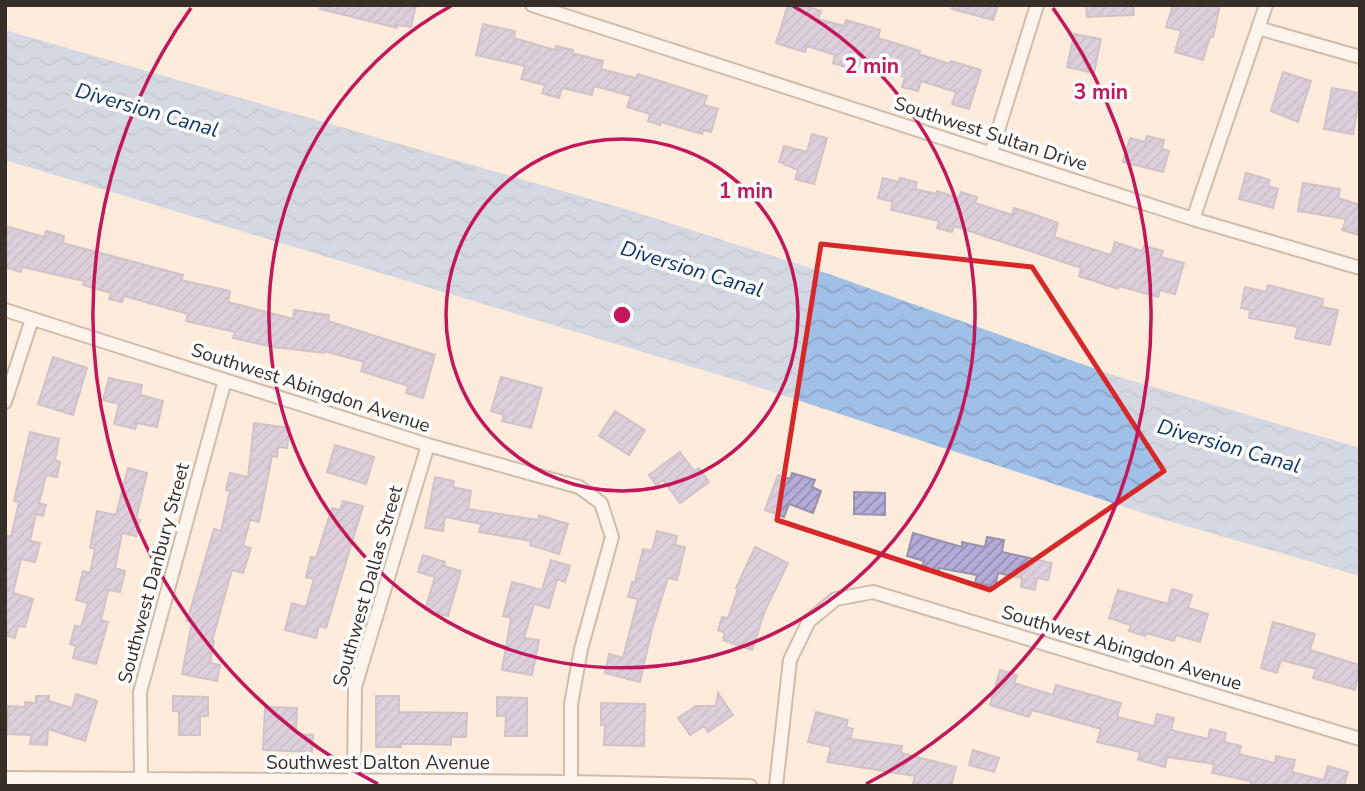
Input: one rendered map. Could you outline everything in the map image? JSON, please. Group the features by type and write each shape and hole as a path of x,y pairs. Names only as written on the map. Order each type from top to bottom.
{"street":[{"name":"Southwest Sultan Drive","path":"532,5 1193,219 1360,268"},
{"path":"991,153 1037,5"},
{"path":"1193,219 1266,5"},
{"path":"1258,28 1360,57"},
{"name":"Southwest Abingdon Avenue","path":"5,310 428,445 579,487 601,503 612,537 581,649 571,704 571,782"},
{"path":"5,402 32,319"},
{"name":"Southwest Danbury Street","path":"141,778 140,692 225,380"},
{"name":"Southwest Dallas Street","path":"354,782 355,687 428,445"},
{"name":"Southwest Abingdon Avenue","path":"776,786 790,660 809,621 836,599 873,592 1360,739"},
{"name":"Southwest Dalton Avenue","path":"5,778 750,786"}],"highlighted area":[{"path":"821,244 1032,267 1164,471 990,590 777,520"}],"water":[{"name":"Diversion Canal","path":"5,30 632,211 829,274 1113,375 1360,448 1360,576 1155,517 736,380 5,160"}],"building":[{"path":"320,5 416,5 411,27 397,25 397,28 320,9"},
{"path":"788,5 803,5 821,11 818,19 844,26 846,20 880,30 878,38 950,64 951,61 981,70 969,109 952,104 956,92 921,81 918,91 902,87 905,77 859,63 857,71 833,63 835,55 807,46 805,52 776,43"},
{"path":"952,5 998,5 993,20 952,9"},
{"path":"1086,5 1133,5 1134,15 1087,17"},
{"path":"1173,5 1220,5 1213,37 1210,37 1203,60 1175,52 1181,31 1166,27"},
{"path":"483,24 515,31 514,38 555,50 556,46 573,50 572,53 603,61 601,69 636,78 638,74 707,96 704,105 718,109 711,132 703,130 702,134 648,121 650,114 627,107 631,96 594,86 592,95 562,88 559,98 542,93 545,85 521,79 525,66 476,55"},
{"path":"1074,34 1101,39 1094,73 1067,67"},
{"path":"1283,72 1311,81 1298,122 1271,111"},
{"path":"1332,88 1360,93 1353,134 1324,129"},
{"path":"812,134 827,138 814,184 795,179 798,170 779,162 784,146 807,152"},
{"path":"1147,136 1164,140 1162,149 1169,151 1163,172 1123,162 1130,138 1145,142"},
{"path":"1246,173 1270,180 1268,186 1278,189 1273,208 1239,199"},
{"path":"883,178 899,182 900,178 917,182 915,189 936,194 937,191 959,198 961,192 977,197 975,203 1012,215 1014,208 1030,213 1058,223 1054,237 1111,255 1115,242 1142,251 1144,246 1163,251 1161,257 1184,263 1175,294 1160,290 1158,297 1119,286 1118,289 1079,276 1081,268 954,226 952,232 937,228 939,221 891,210 893,202 878,198"},
{"path":"1303,183 1340,189 1338,198 1360,205 1358,235 1342,230 1346,219 1298,211"},
{"path":"5,226 44,237 46,231 64,236 63,243 183,275 181,280 230,291 228,302 293,319 294,310 329,315 328,321 435,355 423,398 406,393 408,386 361,371 364,362 324,351 273,347 233,338 235,332 186,321 188,314 124,296 122,302 109,299 111,293 83,285 84,281 22,267 21,272 5,267"},
{"path":"1268,285 1323,299 1322,307 1338,310 1330,345 1295,338 1298,327 1249,318 1250,310 1241,308 1245,287 1266,292"},
{"path":"53,357 87,368 73,415 38,404"},
{"path":"501,377 542,388 531,428 502,421 504,415 491,411"},
{"path":"109,378 142,385 140,395 163,401 157,427 137,423 135,429 114,424 119,404 103,400"},
{"path":"615,411 645,430 629,455 599,436"},
{"path":"254,423 290,428 287,448 278,447 277,457 272,456 259,522 250,520 243,546 251,548 243,573 232,570 212,641 210,663 220,665 217,681 182,674 192,622 187,621 214,529 221,531 230,491 226,490 230,473 248,477"},
{"path":"30,432 59,439 55,460 60,462 57,477 46,475 39,503 46,505 43,516 36,514 30,541 40,543 35,562 21,559 13,593 33,599 25,627 18,626 15,638 5,635 5,535 11,537 19,502 14,501"},
{"path":"335,445 374,457 366,484 327,472"},
{"path":"680,452 694,471 699,468 709,482 680,503 663,480 656,485 649,475"},
{"path":"128,468 147,473 136,519 140,520 136,536 122,533 115,568 125,571 120,592 108,590 101,620 108,622 96,664 73,658 76,646 70,644 75,626 81,627 88,603 76,600 83,571 90,573 95,549 90,548 97,511 116,515"},
{"path":"792,473 815,480 812,487 821,491 813,513 789,504 784,517 765,510 778,475 790,479"},
{"path":"435,477 454,481 453,487 471,491 468,509 538,520 539,515 568,524 559,554 530,545 531,541 479,532 481,524 445,517 443,531 425,528"},
{"path":"854,492 885,493 885,515 854,514"},
{"path":"343,501 363,506 326,628 319,626 316,638 285,630 292,603 306,607 314,579 306,577 311,557 316,558 332,508 340,510"},
{"path":"657,531 677,536 675,545 685,547 677,580 668,578 652,629 640,682 605,673 609,654 623,658 638,599 628,597 632,582 635,582 643,549 652,551"},
{"path":"913,533 962,547 962,542 985,547 987,537 1004,540 1002,552 1052,563 1048,580 1037,578 1035,590 1021,587 1022,578 998,573 995,587 975,583 977,575 939,568 938,574 921,570 924,561 907,556"},
{"path":"755,547 788,563 764,613 752,650 723,640 725,633 718,630 722,617 728,618 738,589 736,588"},
{"path":"423,555 461,571 448,616 425,610 435,577 418,572"},
{"path":"551,560 570,566 565,582 557,579 549,608 534,604 524,638 539,640 532,675 502,670 511,618 503,616 512,582 542,590"},
{"path":"1172,589 1192,595 1188,608 1208,614 1200,642 1176,635 1174,641 1146,633 1145,636 1129,631 1131,625 1109,618 1118,590 1168,604"},
{"path":"1273,622 1315,634 1310,650 1360,665 1355,690 1313,678 1316,669 1281,660 1277,673 1261,668"},
{"path":"1000,670 1017,675 1014,683 1053,695 1056,685 1121,703 1117,717 1154,726 1157,714 1174,718 1171,730 1208,739 1210,729 1226,733 1224,742 1241,746 1239,754 1275,763 1276,756 1295,760 1292,772 1324,780 1328,766 1348,772 1344,786 1250,786 1251,781 1212,773 1214,764 1167,757 1165,767 1138,760 1140,752 1097,742 1101,729 1032,710 1029,717 990,705"},
{"path":"718,693 733,715 708,732 704,726 690,735 678,718 696,706 716,706"},
{"path":"76,694 97,701 85,741 48,729 47,745 30,744 31,735 7,734 8,706 25,707 25,702 36,703 36,696 49,696 49,701 72,708"},
{"path":"173,696 208,697 208,716 200,716 200,735 179,735 179,711 173,711"},
{"path":"376,696 399,696 399,712 467,713 466,737 451,737 451,745 401,744 401,747 376,747"},
{"path":"497,697 527,698 527,736 505,736 506,716 497,716"},
{"path":"601,703 645,704 644,746 604,745 605,725 601,725"},
{"path":"265,707 297,708 296,734 313,735 312,752 263,750"},
{"path":"816,712 848,720 846,727 853,729 850,739 902,746 901,753 956,767 951,786 922,786 913,784 915,776 827,762 831,747 808,742"},
{"path":"973,750 999,758 994,772 969,765"}]}
